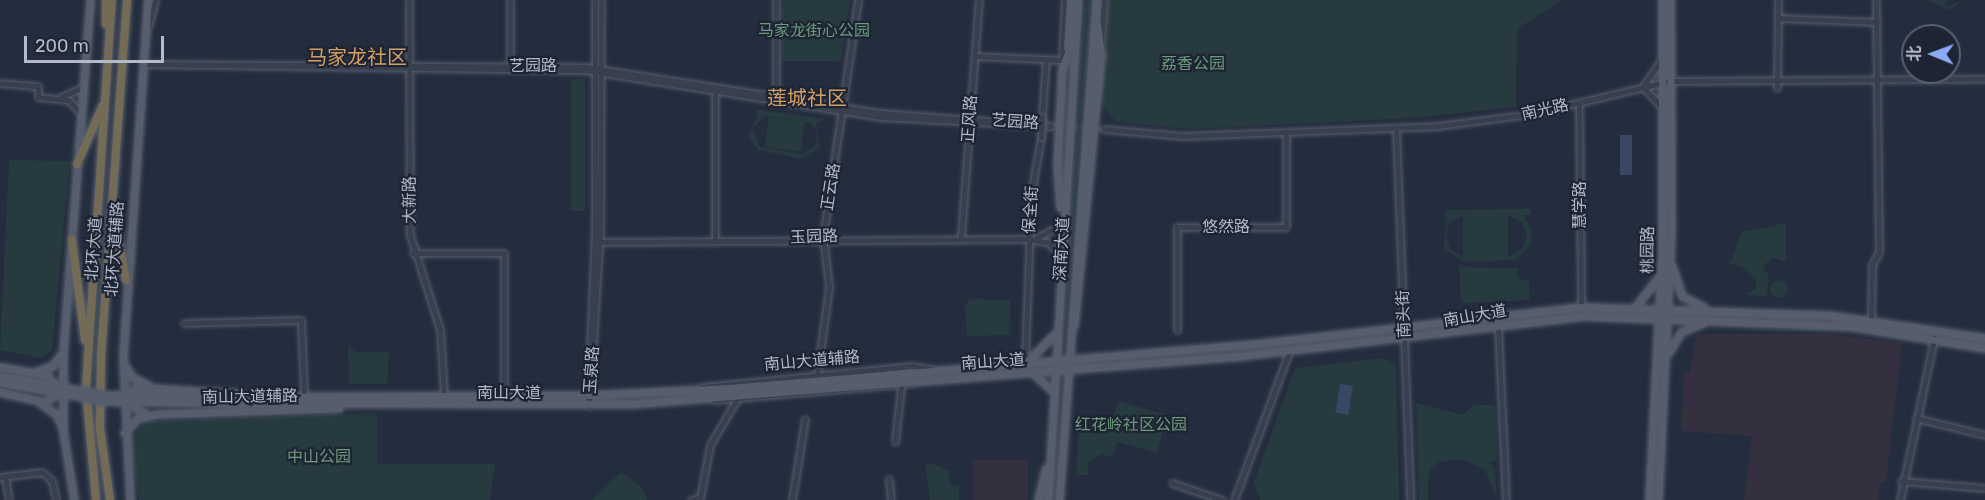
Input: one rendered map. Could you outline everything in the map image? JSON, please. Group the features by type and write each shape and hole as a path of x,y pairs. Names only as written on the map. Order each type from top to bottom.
{"highway":[{"path":"77,164 105,100 106,0"},
{"name":"北环大道","path":"96,500 86,428 87,357 112,0"},
{"name":"北环大道","path":"110,500 100,392 111,201 127,0"},
{"path":"111,201 126,280"},
{"path":"72,240 87,357"}],"main road":[{"name":"北环大道辅路","path":"130,500 123,436 123,355 126,280 148,0"},
{"path":"1070,0 1065,59 1072,91"},
{"name":"深南大道","path":"1047,500 1078,0"},
{"name":"深南大道","path":"1059,500 1078,213 1096,0"},
{"name":"桃园路","path":"1649,500 1660,308 1662,113 1666,81 1662,57 1662,0"},
{"name":"桃园路","path":"1658,500 1670,255 1666,81 1670,0"},
{"path":"74,500 63,432 63,352 89,1"},
{"path":"1070,336 1085,247 1101,48 1095,14"},
{"path":"1063,224 1057,165 1062,69 1076,31"},
{"path":"1078,213 1085,247"},
{"path":"1670,255 1682,296 1713,310"},
{"path":"1636,307 1661,273"},
{"name":"南山大道","path":"257,400 304,396 589,395 763,385 1405,329 1581,307 1713,310 1871,320 1985,338"},
{"name":"南山大道","path":"0,382 106,401 257,400 344,407 589,406 1068,371 1289,352 1405,340 1584,316 1850,326 1985,348"},
{"path":"1666,358 1681,332 1712,320"},
{"path":"1025,362 1043,350 1057,323"},
{"path":"28,371 52,366 63,352"},
{"path":"123,355 129,375 154,386"},
{"path":"0,367 50,376 56,386 51,400 29,399"},
{"path":"1028,373 1045,380 1053,397"},
{"name":"南山大道","path":"0,376 106,395 230,400"},
{"path":"763,385 770,378"},
{"path":"154,386 132,389 128,403 138,413 157,414"},
{"name":"南山大道辅路","path":"154,386 257,400"},
{"path":"0,392 29,399 51,409 63,432"},
{"name":"南山大道辅路","path":"157,414 344,407"},
{"path":"123,436 131,422 157,414"},
{"path":"1038,500 1049,454"}],"street":[{"path":"145,38 155,0"},
{"name":"大新路","path":"409,0 413,253 440,330 444,395"},
{"path":"510,0 510,66"},
{"name":"玉泉路","path":"595,0 599,70"},
{"name":"玉泉路","path":"589,406 597,242 601,0"},
{"path":"776,0 776,98"},
{"name":"正云路","path":"817,374 829,287 823,237 858,0"},
{"name":"正风路","path":"961,237 979,0"},
{"path":"975,56 1065,59 1065,0"},
{"path":"1101,48 1104,0"},
{"path":"1777,88 1778,0"},
{"path":"1871,320 1872,265 1879,252 1876,0"},
{"path":"1778,18 1876,22"},
{"path":"1662,57 1654,77 1642,87 1655,95 1662,113"},
{"name":"保全街","path":"1025,362 1031,239 1046,59"},
{"name":"艺园路","path":"144,64 599,70"},
{"name":"艺园路","path":"410,68 510,66 599,70 843,109 970,122 1051,126 970,122"},
{"name":"南光路","path":"1104,129 1183,136 1396,129 1497,120 1579,103 1666,81 1985,79"},
{"path":"0,83 38,86 38,97 59,98 83,87"},
{"path":"715,88 715,241"},
{"path":"59,98 81,113"},
{"name":"慧学路","path":"1579,103 1581,307"},
{"name":"南头街","path":"1396,129 1410,500"},
{"name":"悠然路","path":"1177,330 1177,227 1286,227 1286,134"},
{"path":"1031,239 1063,224"},
{"name":"玉园路","path":"597,242 823,237 1031,239"},
{"path":"1031,239 1054,246 1061,257"},
{"path":"413,253 504,253 504,395"},
{"path":"184,324 301,320 304,396"},
{"path":"1498,326 1506,500"},
{"path":"1900,500 1901,481 1934,338"},
{"path":"1234,500 1289,352"},
{"name":"南山大道辅路","path":"694,388 817,374 933,369"},
{"name":"南山大道辅路","path":"694,399 736,401 901,387 921,381"},
{"path":"895,442 901,387"},
{"path":"344,396 344,407"},
{"path":"691,500 700,498 710,445 736,401"},
{"path":"1916,418 1985,435"},
{"path":"792,500 805,419"},
{"path":"9,500 2,477 42,472 52,481 56,500"},
{"path":"889,479 891,500"},
{"path":"1901,481 1985,488"},
{"path":"1172,483 1222,500"}],"shaded area":[{"path":"1696,334 1827,334 1902,343 1886,482 1881,482 1878,500 1744,500 1752,436 1681,431 1684,372 1690,372"},
{"path":"973,460 1028,460 1028,500 973,500"}],"green space":[{"name":"马家龙街心公园","path":"783,0 850,0 841,61 782,61"},
{"path":"1085,0 1091,0 1064,348 1067,270"},
{"name":"荔香公园","path":"1109,0 1562,0 1517,29 1516,107 1414,118 1189,129 1116,122 1100,103"},
{"path":"1926,0 1947,0 1945,5 1950,6 1964,0 1950,10"},
{"path":"571,79 585,79 585,211 571,211"},
{"path":"754,109 826,119 816,123 820,147 802,159 758,150 748,136 758,114","holes":["765,116 810,123 817,131 816,145 802,154 760,147 753,128"]},
{"path":"769,117 805,122 800,152 765,147"},
{"path":"9,160 70,161 52,350 43,358 0,350"},
{"path":"1530,209 1530,215 1523,215 1531,228 1531,245 1516,260 1465,262 1444,249 1446,210","holes":["1463,215 1463,257 1450,249 1446,234 1450,223","1508,215 1522,222 1527,235 1523,248 1508,257"]},
{"path":"1786,223 1786,262 1772,258 1763,266 1769,277 1767,296 1744,295 1756,289 1756,279 1743,267 1722,261 1732,261 1741,232"},
{"path":"1459,267 1517,268 1518,278 1529,281 1529,300 1461,303"},
{"path":"1779,280 1785,283 1788,289 1785,295 1779,298 1773,295 1770,289 1773,283"},
{"path":"970,299 1010,300 1011,335 967,336 965,305"},
{"path":"348,345 356,352 389,352 387,384 349,384"},
{"path":"1383,358 1396,364 1399,500 1260,500 1254,482 1295,368"},
{"name":"红花岭社区公园","path":"1118,401 1167,415 1157,453 1117,442 1112,457 1102,454 1089,461 1088,475 1076,475 1080,422 1109,431"},
{"path":"1416,403 1463,415 1473,405 1495,405 1497,461 1489,461 1495,470 1497,500 1485,469 1464,460 1440,461 1429,470 1428,500 1419,500"},
{"name":"中山公园","path":"377,413 377,464 495,464 490,500 139,500 130,439 145,421"},
{"path":"932,463 949,471 950,485 959,485 959,500 930,500 925,464"},
{"path":"621,472 643,488 647,500 592,500"}],"water":[{"path":"1620,135 1632,135 1632,175 1620,175"},
{"path":"1340,384 1353,386 1348,415 1335,413"}],"tunnel":[{"path":"1051,126 1104,129"}],"district":[{"name":"马家龙社区","path":"357,57"},
{"name":"莲城社区","path":"807,98"}]}
